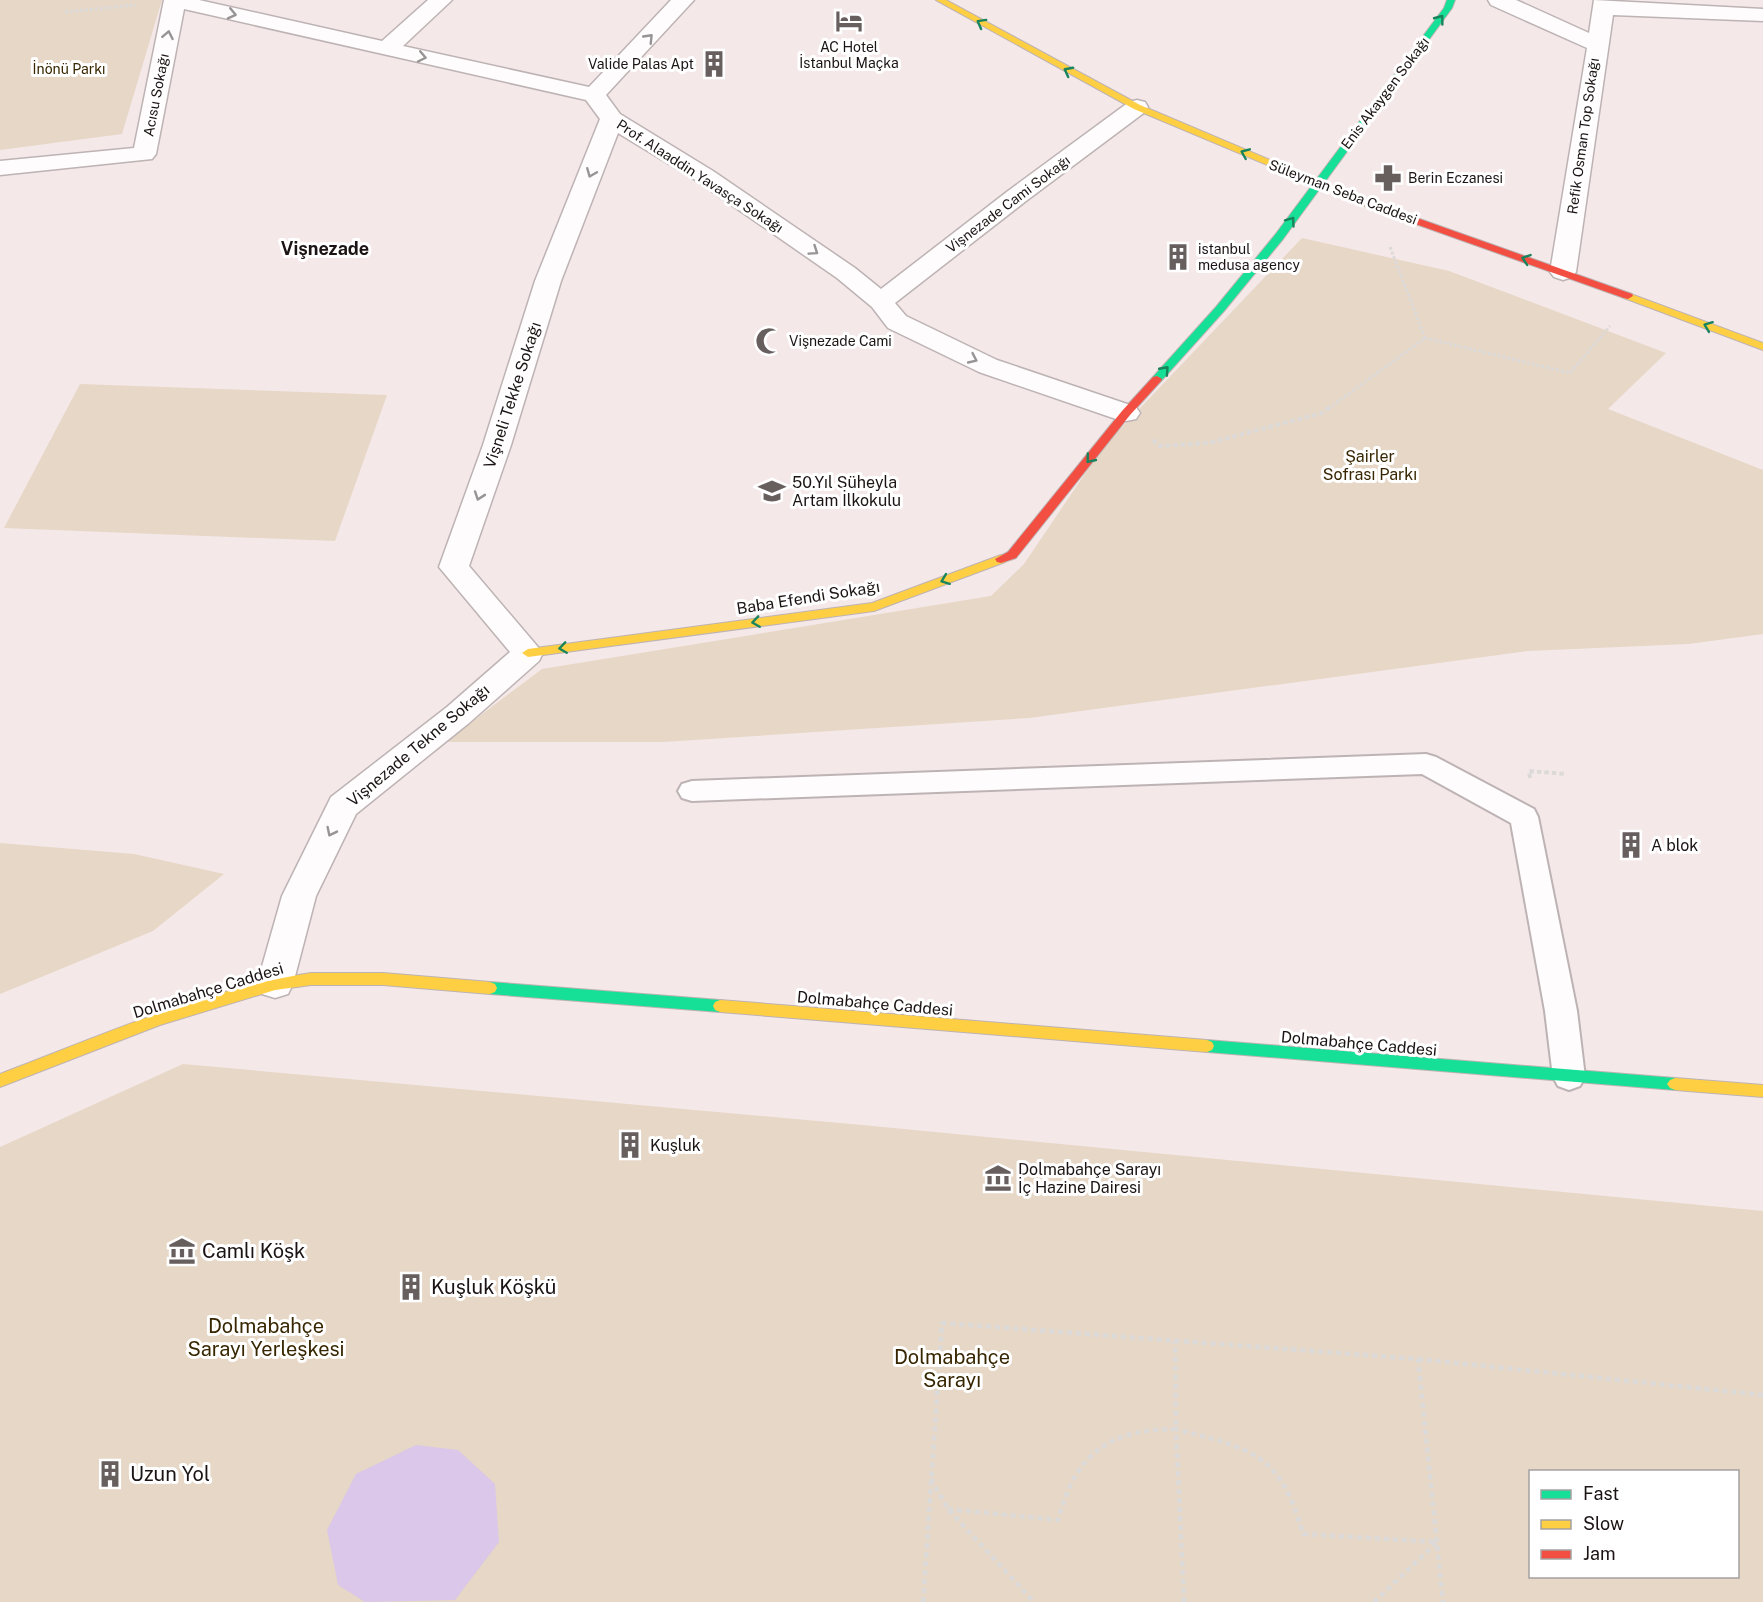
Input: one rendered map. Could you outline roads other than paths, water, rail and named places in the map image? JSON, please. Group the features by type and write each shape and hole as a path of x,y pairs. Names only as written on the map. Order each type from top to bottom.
{"main road":[{"name":"Süleyman Seba Caddesi","path":"940,0 1137,107 1318,184 1375,207 1563,272 1763,347"},
{"name":"Enis Akaygen Sokağı","path":"1126,413 1220,309 1279,237 1448,8 1450,0"},
{"name":"Baba Efendi Sokağı","path":"528,652 874,607 1012,555 1126,413"},
{"name":"Dolmabahçe Caddesi","path":"0,1081 157,1020 274,984 310,979 383,979 1763,1091"}],"street":[{"path":"175,0 594,95 683,0"},
{"name":"Acısu Sokağı","path":"0,168 144,154 175,0"},
{"path":"386,49 441,0"},
{"path":"1499,0 1596,44"},
{"path":"1604,4 1763,15"},
{"name":"Refik Osman Top Sokağı","path":"1563,272 1581,164 1596,44 1604,4"},
{"name":"Prof. Alaaddin Yavasça Sokağı","path":"594,95 612,119 705,176 846,273 881,303 897,322 988,366 1126,413"},
{"name":"Vişnezade Cami Sokağı","path":"881,303 1017,196 1137,107"},
{"name":"Vişneli Tekke Sokağı","path":"528,652 454,567 497,445 548,281 612,119"},
{"name":"Vişnezade Tekne Sokağı","path":"274,984 299,896 343,806 458,715 528,652"}],"lane":[{"path":"692,792 1425,764 1524,817 1561,1011 1569,1077"}],"place":[{"name":"AC Hotel İstanbul Maçka","path":"849,21"},
{"name":"Valide Palas Apt","path":"714,64"},
{"name":"Berin Eczanesi","path":"1388,178"},
{"name":"istanbul medusa agency","path":"1178,257"},
{"name":"Vişnezade Cami","path":"769,341"},
{"name":"50.Yıl Süheyla Artam İlkokulu","path":"772,491"},
{"name":"A blok","path":"1631,845"},
{"name":"Kuşluk","path":"630,1145"},
{"name":"Dolmabahçe Sarayı İç Hazine Dairesi","path":"998,1178"},
{"name":"Camlı Köşk","path":"182,1251"},
{"name":"Kuşluk Köşkü","path":"411,1287"},
{"name":"Uzun Yol","path":"110,1474"}],"district":[{"name":"Vişnezade","path":"325,249"}],"park label":[{"name":"İnönü Parkı","path":"69,69"},
{"name":"Şairler Sofrası Parkı","path":"1370,465"},
{"name":"Dolmabahçe Sarayı Yerleşkesi","path":"266,1338"},
{"name":"Dolmabahçe Sarayı","path":"952,1368"}]}
